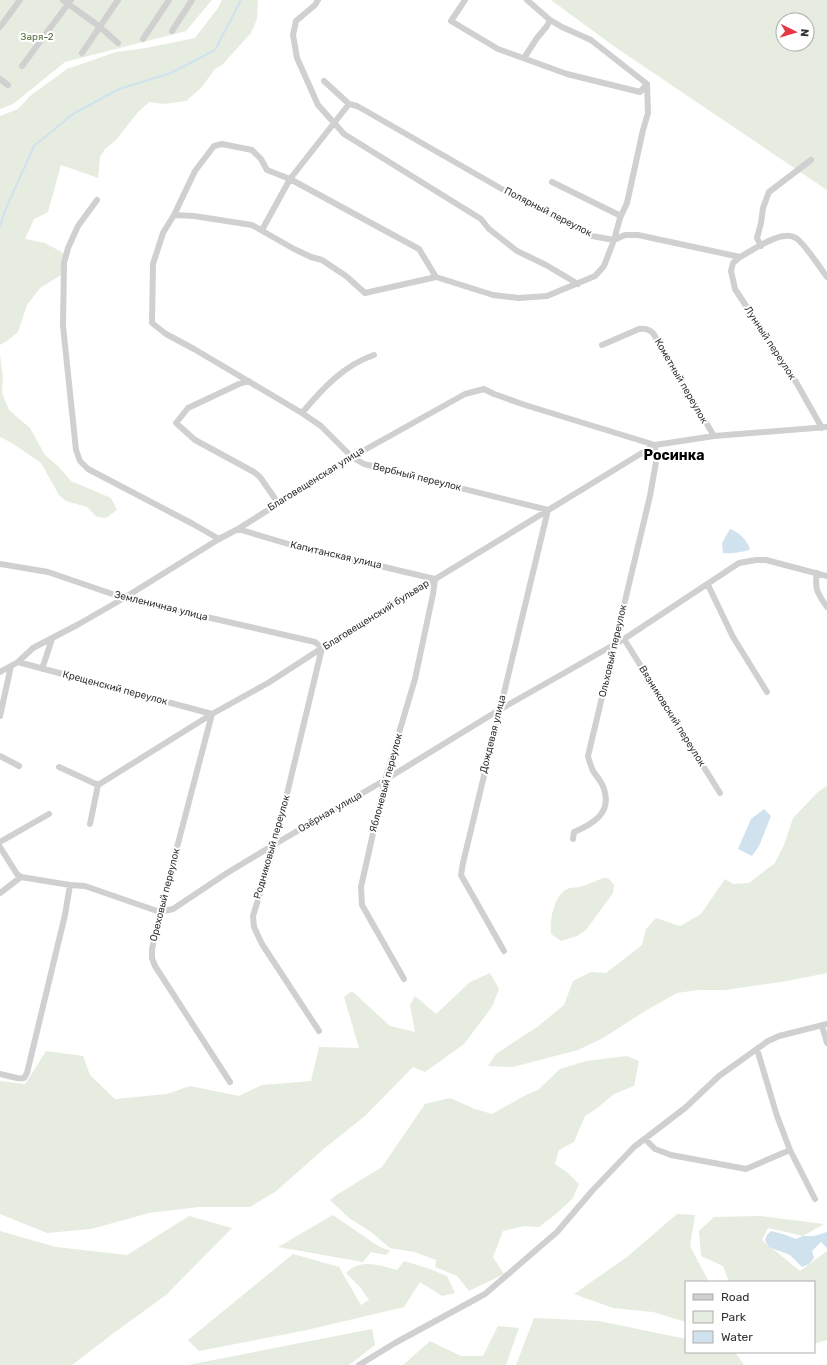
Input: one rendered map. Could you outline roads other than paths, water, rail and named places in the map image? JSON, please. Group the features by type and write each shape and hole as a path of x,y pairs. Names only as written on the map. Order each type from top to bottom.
{"street":[{"path":"0,27 20,0"},
{"path":"63,0 70,2 118,43"},
{"path":"82,53 118,0"},
{"path":"143,40 169,0"},
{"path":"172,31 192,0"},
{"path":"318,0 315,5 296,21 293,35 297,58 318,105 334,124 344,134 481,219 489,229 517,251 578,284"},
{"path":"465,0 451,21 498,49 567,74 640,92 647,84"},
{"path":"436,277 418,249 290,179 267,170 261,159 252,150 222,144 214,146 196,171 174,215 194,216 252,225 294,249 311,257 322,260 346,276 365,293 436,277 493,295 519,298 547,296 595,276 604,266 627,203 648,113 647,84 591,40 550,20 527,0"},
{"path":"22,66 70,2"},
{"path":"524,58 550,20"},
{"path":"0,79 8,85"},
{"path":"262,230 290,179 349,104 324,81"},
{"name":"Полярный переулок","path":"349,104 357,106 514,196 592,236 614,240 625,235 638,235 740,258"},
{"path":"761,246 757,238 763,208 769,192 811,160"},
{"path":"552,182 621,216"},
{"path":"97,200 78,226 68,248 64,263 64,326 76,450 80,461 88,469 219,539"},
{"name":"Вербный переулок","path":"174,215 163,233 153,264 152,323 166,334 302,413 321,426 352,457 364,464 548,510"},
{"path":"740,258 778,237 788,235 796,238 827,277"},
{"name":"Лунный переулок","path":"740,258 733,263 731,270 735,289 824,427"},
{"name":"Кометный переулок","path":"602,345 639,329 644,328 653,333 714,436"},
{"path":"302,413 322,390 349,367 374,355"},
{"path":"249,381 239,384 188,408 176,423 195,440 254,472 260,477 278,503"},
{"name":"Благовещенская улица","path":"0,672 18,662 33,648 52,639 124,598 219,539 238,529 352,457 454,399 484,388 494,394 525,405 654,445"},
{"path":"654,445 714,436 824,427"},
{"name":"Благовещенский бульвар","path":"98,785 654,445"},
{"name":"Ольховый переулок","path":"573,839 574,832 592,824 599,818 605,806 604,789 593,771 588,756 650,496 656,462 654,445"},
{"name":"Дождевая улица","path":"504,951 461,875 499,710 548,510"},
{"name":"Капитанская улица","path":"238,529 295,546 435,579"},
{"name":"Озёрная улица","path":"160,912 173,909 227,873 275,844 385,780 499,710 624,639 739,563 756,560 776,562 827,576"},
{"name":"Земленичная улица","path":"0,564 48,572 124,598 315,642 322,648"},
{"path":"817,573 815,584 819,595 827,607"},
{"name":"Яблоневый переулок","path":"404,979 362,905 361,896 364,873 385,780 415,679 435,579"},
{"path":"708,584 733,637 767,692"},
{"path":"42,669 52,639"},
{"name":"Вязниковский переулок","path":"624,639 720,793"},
{"name":"Родниковый переулок","path":"319,1031 262,944 254,927 253,916 275,844 322,648"},
{"name":"Крещенский переулок","path":"18,662 212,714"},
{"path":"0,716 11,666"},
{"name":"Ореховый переулок","path":"212,714 160,912 152,950 152,958 155,966 230,1082"},
{"path":"0,756 19,766"},
{"path":"59,767 98,785 90,824"},
{"path":"0,842 49,814"},
{"path":"0,847 17,874 21,877 85,886 160,912"},
{"path":"0,893 21,877"},
{"path":"0,1074 10,1075 21,1080 27,1073 63,922 70,885"},
{"path":"359,1365 395,1343 485,1294 557,1232 597,1185 634,1147 685,1108 719,1076 768,1041 779,1036 824,1025 827,1043"},
{"path":"758,1049 777,1116 790,1150 815,1199"},
{"path":"645,1139 655,1149 671,1155 746,1169 790,1150"}],"water":[{"path":"730,529 737,532 747,542 750,549 745,551 723,553 722,543"},
{"path":"764,809 771,816 759,846 752,856 738,849 751,819"},
{"path":"771,1231 796,1239 803,1236 814,1236 827,1232 827,1248 821,1242 812,1251 814,1258 809,1264 802,1267 790,1255 769,1247 765,1240"}],"waterway":[{"path":"0,226 4,213 34,146 73,114 119,89 171,73 215,50 241,0"}],"district":[{"name":"Росинка","path":"674,455"}],"park label":[{"name":"Заря-2","path":"37,37"}]}
